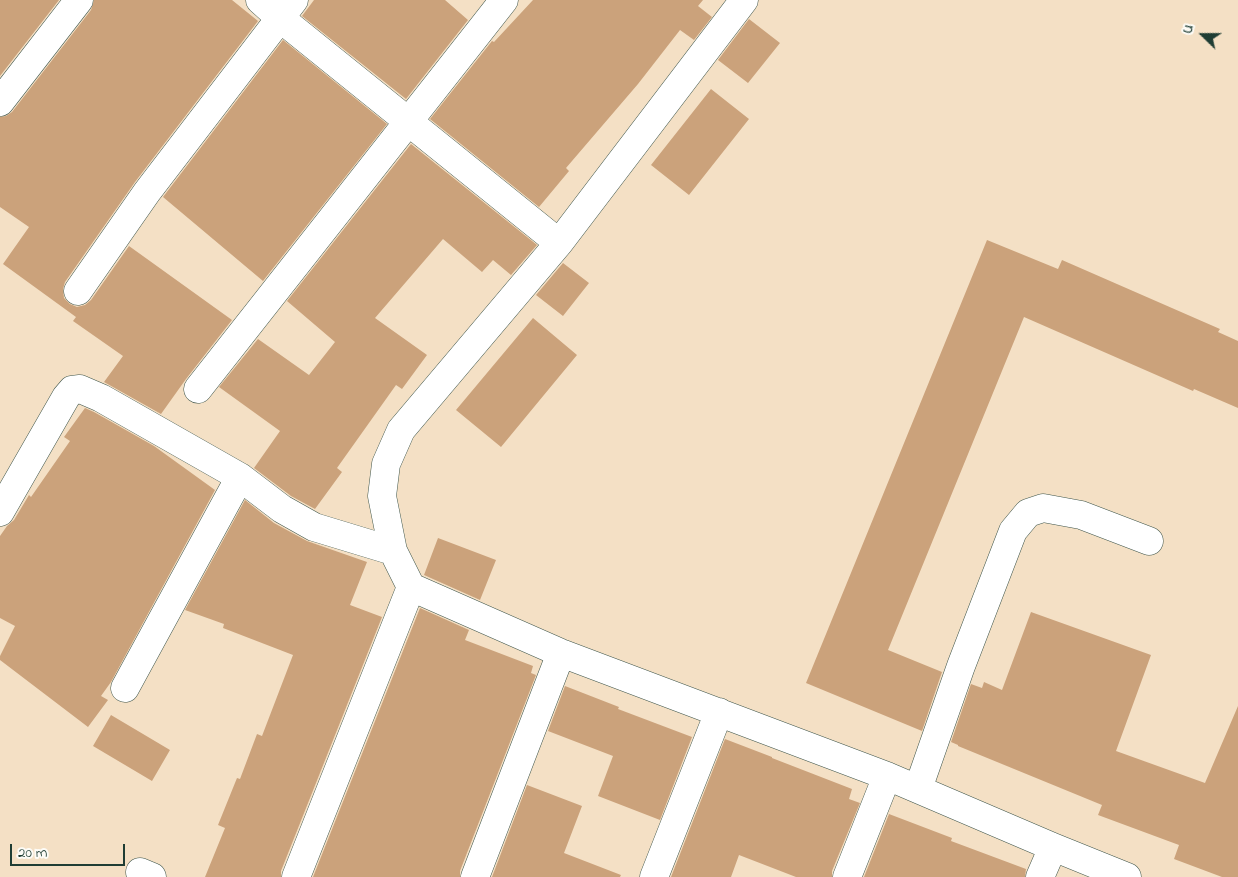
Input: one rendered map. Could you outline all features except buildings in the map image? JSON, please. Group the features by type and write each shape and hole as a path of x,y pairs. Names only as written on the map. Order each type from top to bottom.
{"street":[{"path":"0,102 79,0"},
{"path":"260,0 287,9 408,122 559,243"},
{"path":"198,389 504,0"},
{"path":"744,0 559,243 401,430 386,464 382,496 393,551 411,587 562,652 887,776 1127,877"},
{"path":"78,291 147,192 287,9"},
{"path":"0,512 66,397 72,390 80,389 101,398 240,477 282,509 314,527 393,551"},
{"path":"125,688 240,477"},
{"path":"918,789 961,666 1013,531 1028,513 1043,508 1081,515 1149,542"},
{"path":"296,877 411,587"},
{"path":"475,877 562,652"},
{"path":"654,877 719,712"},
{"path":"847,877 887,776"},
{"path":"1040,877 1052,847"}]}
